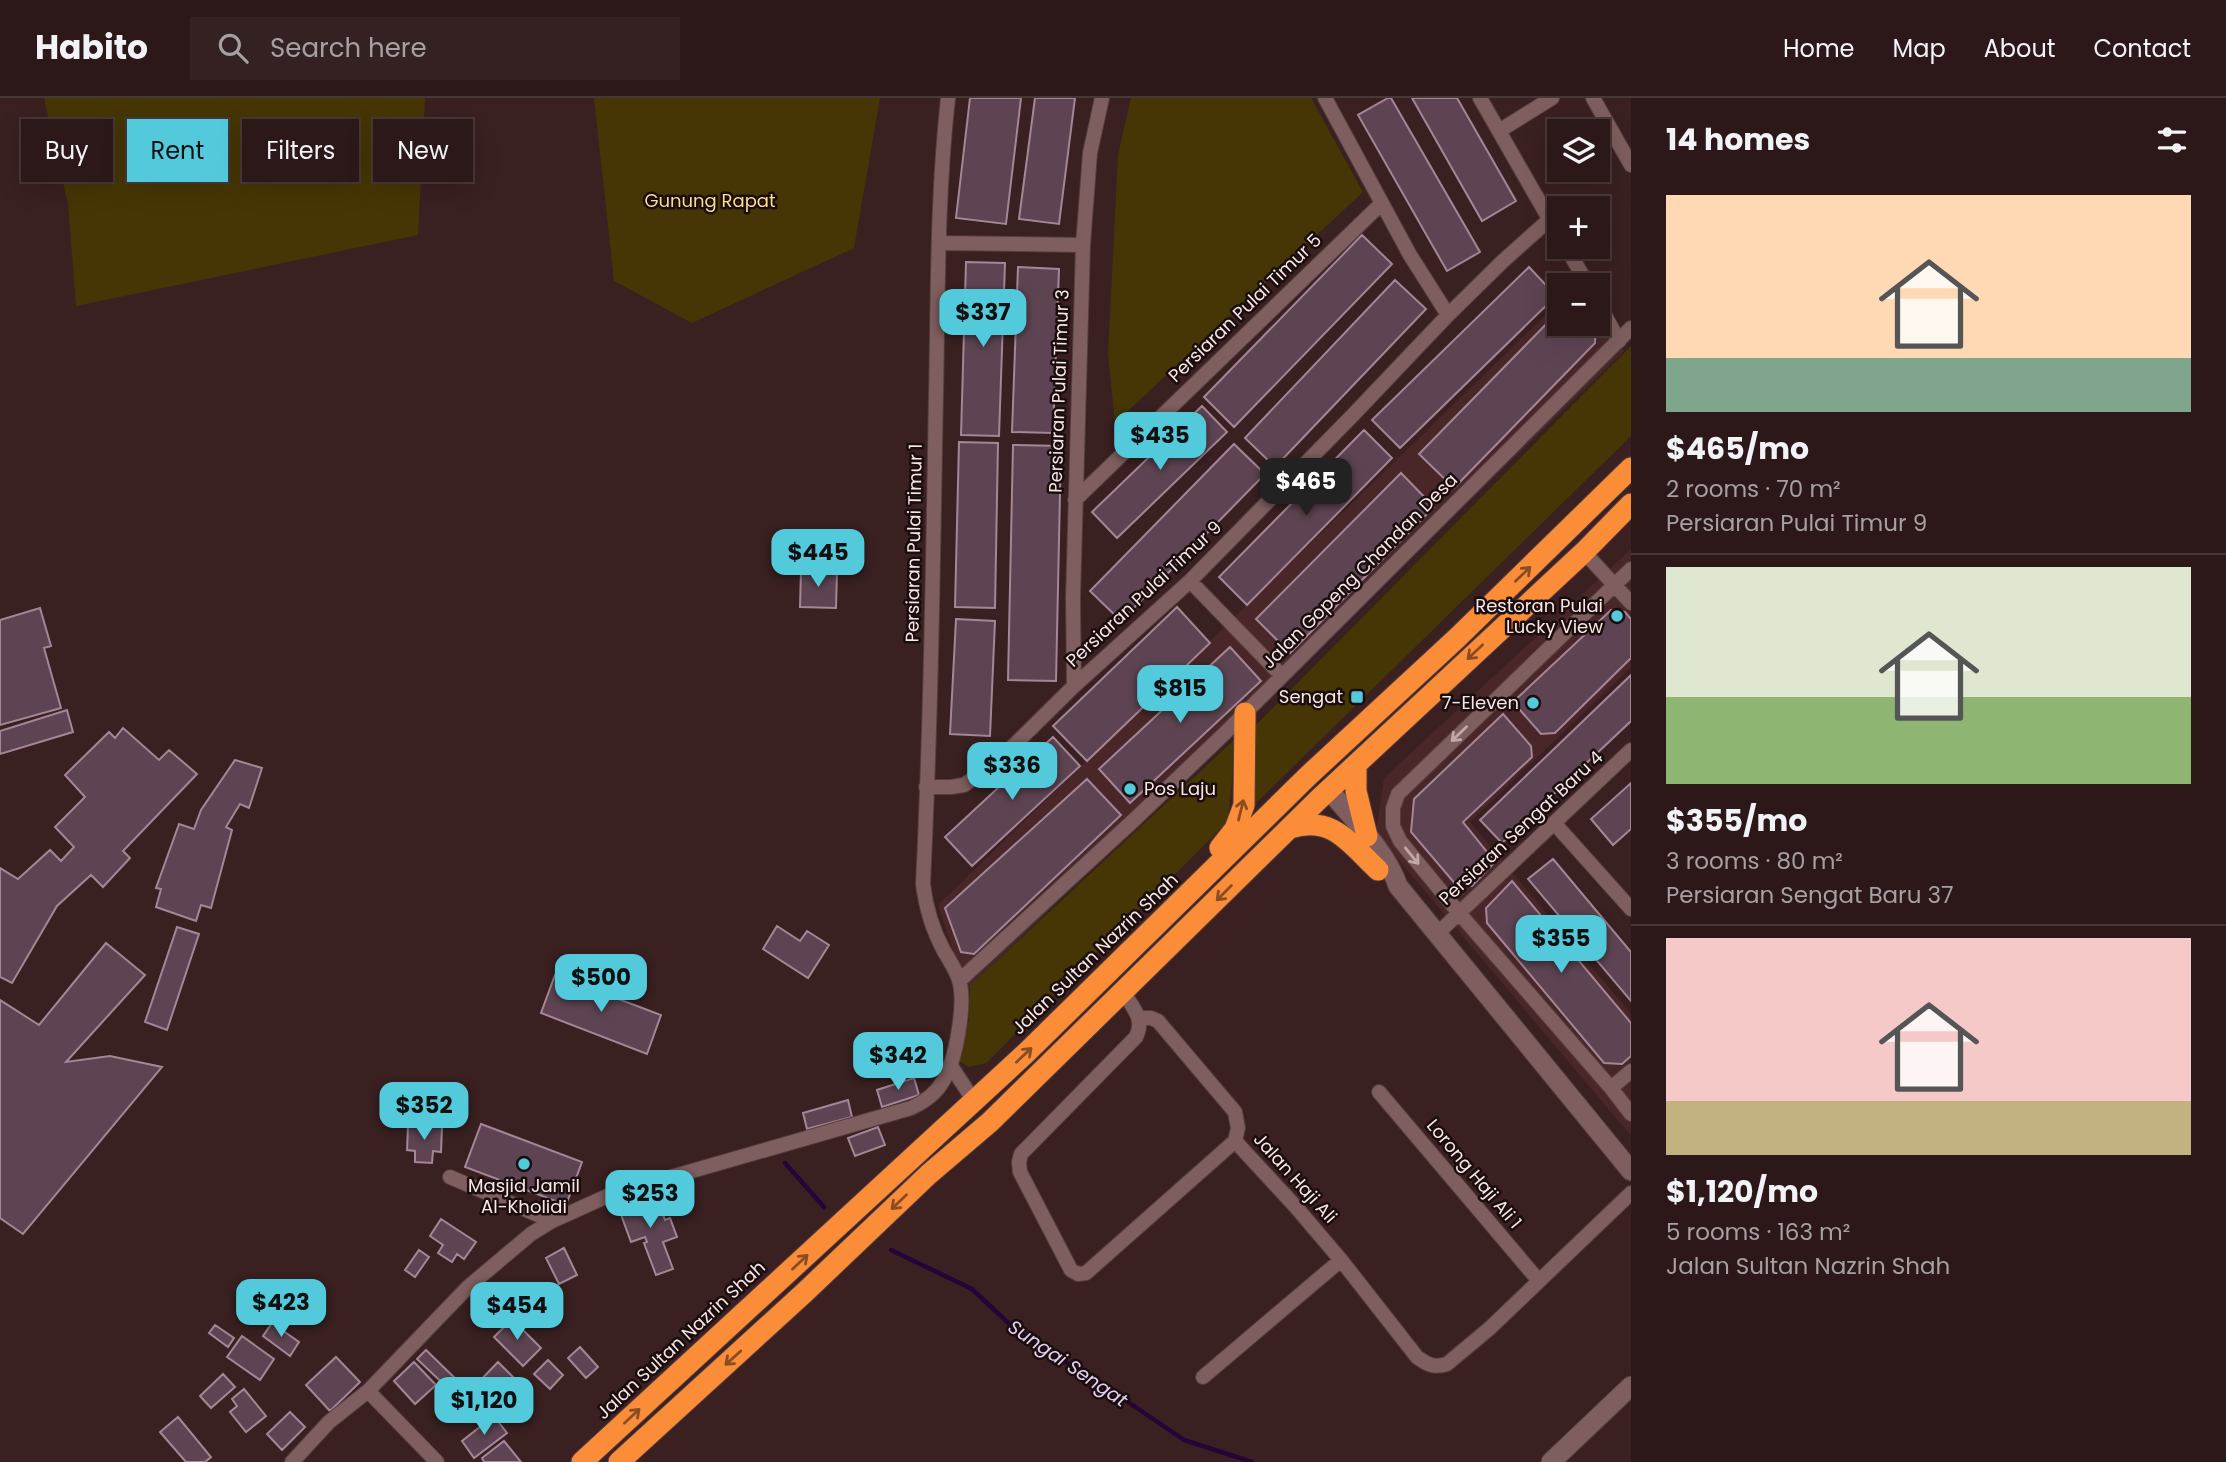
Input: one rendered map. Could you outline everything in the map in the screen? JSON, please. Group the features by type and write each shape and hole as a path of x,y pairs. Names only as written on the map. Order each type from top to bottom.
{"highway":[{"name":"Jalan Sultan Nazrin Shah","path":"582,1462 1026,1053 1309,775 1457,638 1631,468"},
{"path":"619,1462 804,1293 929,1174 990,1122 1290,828 1322,792 1356,765 1584,552 1631,504"},
{"path":"1195,888 1232,865 1297,802 1322,792 1335,767 1425,678 1457,638"},
{"path":"1195,888 1201,874 1241,817 1245,789 1245,712"},
{"path":"1356,765 1356,790 1367,836"},
{"path":"1290,828 1305,823 1324,825 1338,832 1378,870"},
{"path":"929,1174 936,1157 958,1137 970,1116 974,1101 999,1101 1037,1069 1051,1064"}],"street":[{"name":"Persiaran Pulai Timur 1","path":"948,98 939,243 923,884 926,907 934,932 960,981"},
{"name":"Persiaran Pulai Timur 3","path":"1074,686 1073,598 1083,245 1090,153 1102,98"},
{"path":"1325,98 1410,255 1448,315"},
{"path":"1480,98 1547,214"},
{"path":"1499,131 1552,98"},
{"path":"1592,98 1631,165"},
{"name":"Persiaran Pulai Timur 5","path":"1076,500 1382,204"},
{"name":"Persiaran Pulai Timur 9","path":"926,787 964,785 1007,753 1074,686 1190,581 1448,315 1547,222"},
{"path":"939,243 1083,245"},
{"path":"1610,325 1619,341"},
{"name":"Jalan Gopeng Chandan Desa","path":"960,981 1134,820 1282,676 1631,328"},
{"path":"1584,552 1631,603"},
{"path":"1631,569 1398,794 1393,808 1394,826 1400,841 1631,1114"},
{"path":"1190,581 1282,676"},
{"name":"Persiaran Sengat Baru 4","path":"1437,933 1631,750"},
{"path":"1322,792 1367,836 1394,874 1398,886 1631,1171"},
{"path":"1322,792 1386,881 1398,886"},
{"path":"1555,824 1631,909"},
{"path":"292,1462 329,1422 368,1391 468,1287 531,1234 552,1221 612,1194 911,1108 934,1093 951,1066 961,1008 960,981"},
{"path":"1124,993 1139,1018 1158,1021 1235,1112 1238,1128 1236,1141"},
{"name":"Jalan Haji Ali","path":"1139,1018 1141,1028 1136,1037 1021,1154 1018,1162 1020,1172 1071,1270 1079,1274 1086,1273 1236,1141 1295,1206 1417,1357 1429,1365 1439,1367 1447,1364 1490,1328 1631,1194"},
{"path":"951,1066 974,1101"},
{"path":"1611,1088 1631,1070"},
{"name":"Lorong Haji Ali 1","path":"1379,1092 1539,1281"},
{"path":"450,1177 552,1221"},
{"path":"1203,1377 1340,1260"},
{"path":"1551,1462 1631,1386"},
{"path":"368,1391 437,1462"}],"shaded area":[{"path":"1547,314 1547,336 1610,336 1610,320 1624,351 966,991 938,905"},
{"path":"1631,549 1631,667 1470,822 1631,1014 1631,1136 1376,833 1384,778"}],"green space":[{"path":"44,98 425,98 424,119 373,119 373,182 421,182 418,235 76,306 68,204 63,182 113,182 113,119 49,119"},
{"name":"Gunung Rapat","path":"594,98 880,98 854,248 692,323 614,281"},
{"path":"1131,98 1311,98 1363,192 1115,423 1108,354 1118,155"},
{"path":"1631,346 1631,436 1252,807 1253,728"},
{"path":"1236,738 1228,821 986,1063 969,1067 958,1060 969,1020 970,986"}],"building":[{"path":"970,98 1021,98 1006,224 956,218"},
{"path":"1035,98 1075,98 1059,224 1019,219"},
{"path":"1391,98 1480,252 1447,271 1358,115"},
{"path":"1412,98 1457,98 1516,201 1482,221"},
{"path":"1362,235 1392,264 1234,427 1204,397"},
{"path":"966,262 1005,263 999,436 961,435"},
{"path":"1018,267 1059,269 1053,433 1012,432"},
{"path":"1529,267 1547,286 1547,305 1400,448 1372,420"},
{"path":"1395,280 1426,309 1275,467 1245,438"},
{"path":"1547,323 1547,336 1595,336 1595,343 1454,488 1419,454"},
{"path":"1202,406 1227,432 1117,538 1092,512"},
{"path":"1364,430 1392,458 1247,605 1219,577"},
{"path":"959,442 998,443 995,608 955,607"},
{"path":"1234,444 1265,474 1121,621 1090,591"},
{"path":"1013,445 1061,446 1056,681 1008,680"},
{"path":"1401,473 1434,507 1290,653 1256,619"},
{"path":"801,570 837,571 836,608 800,607"},
{"path":"1177,607 1210,643 1087,761 1053,726"},
{"path":"40,608 51,646 44,648 61,708 0,725 0,620"},
{"path":"1611,610 1625,612 1631,619 1631,658 1555,733 1541,734 1513,702"},
{"path":"956,619 995,621 990,736 950,734"},
{"path":"1230,647 1261,681 1130,803 1099,769"},
{"path":"1631,675 1631,721 1502,843 1480,820"},
{"path":"67,710 73,732 0,754 0,731"},
{"path":"1503,714 1531,746 1532,757 1463,822 1495,862 1472,886 1457,886 1411,832 1414,799"},
{"path":"123,728 159,760 169,750 197,774 123,851 130,858 103,887 91,875 57,906 12,983 0,977 0,868 18,879 50,850 61,861 74,847 55,827 85,797 65,775 109,732 115,738"},
{"path":"1053,737 1080,766 972,866 945,837"},
{"path":"235,760 262,768 249,808 240,804 226,827 232,830 211,908 201,905 196,921 156,907 161,889 156,888 179,824 194,829 201,810"},
{"path":"1087,779 1121,815 974,954 961,952 945,908"},
{"path":"1631,783 1631,829 1613,845 1591,819"},
{"path":"1553,859 1631,952 1631,1001 1528,879"},
{"path":"1512,881 1631,1023 1631,1056 1622,1064 1604,1063 1487,923 1486,908"},
{"path":"777,926 800,941 807,931 829,945 808,978 763,949"},
{"path":"177,927 199,934 167,1030 145,1022"},
{"path":"106,943 145,975 66,1062 110,1056 162,1067 23,1234 0,1218 0,1000 39,1025"},
{"path":"555,975 661,1015 647,1054 541,1013"},
{"path":"914,1078 919,1095 882,1107 877,1090"},
{"path":"848,1100 852,1117 807,1129 803,1113"},
{"name":"Masjid Jamil Al-Kholidi","path":"481,1124 582,1162 566,1205 465,1167"},
{"path":"408,1126 442,1127 441,1152 433,1151 432,1163 415,1162 415,1151 407,1150"},
{"path":"878,1127 885,1145 855,1156 848,1138"},
{"path":"656,1195 665,1220 670,1218 677,1237 663,1242 673,1269 656,1275 644,1243 647,1242 645,1237 631,1242 619,1209"},
{"path":"441,1219 476,1242 464,1259 457,1254 452,1262 438,1253 443,1245 430,1236"},
{"path":"564,1248 577,1275 559,1284 546,1258"},
{"path":"419,1250 429,1257 415,1277 405,1270"},
{"path":"512,1319 541,1348 523,1366 494,1337"},
{"path":"272,1323 299,1342 290,1356 263,1336"},
{"path":"215,1325 234,1338 228,1347 209,1333"},
{"path":"242,1336 274,1359 260,1380 227,1357"},
{"path":"580,1347 598,1367 586,1378 568,1358"},
{"path":"426,1350 461,1384 453,1393 417,1359"},
{"path":"336,1357 360,1382 330,1411 306,1385"},
{"path":"548,1360 563,1375 550,1389 534,1374"},
{"path":"414,1362 436,1385 415,1404 394,1381"},
{"path":"498,1362 529,1393 505,1417 475,1386"},
{"path":"223,1374 235,1387 211,1408 200,1396"},
{"path":"244,1389 266,1416 246,1432 230,1412 237,1406 232,1399"},
{"path":"290,1412 305,1427 282,1450 267,1434"},
{"path":"494,1416 507,1433 474,1458 462,1441"},
{"path":"178,1417 211,1457 205,1462 186,1462 160,1432"},
{"path":"504,1441 521,1462 484,1462 482,1458"}],"waterway":[{"name":"Sungai Sengat","path":"785,1163 824,1207"},
{"name":"Sungai Sengat","path":"891,1250 972,1289 1021,1335 1100,1383 1184,1440 1252,1462"}],"place":[{"name":"Restoran Pulai Lucky View","path":"1617,616"},
{"name":"Sengat","path":"1357,697"},
{"name":"7-Eleven","path":"1533,703"},
{"name":"Pos Laju","path":"1130,789"},
{"name":"Masjid Jamil Al-Kholidi","path":"524,1164"}]}
